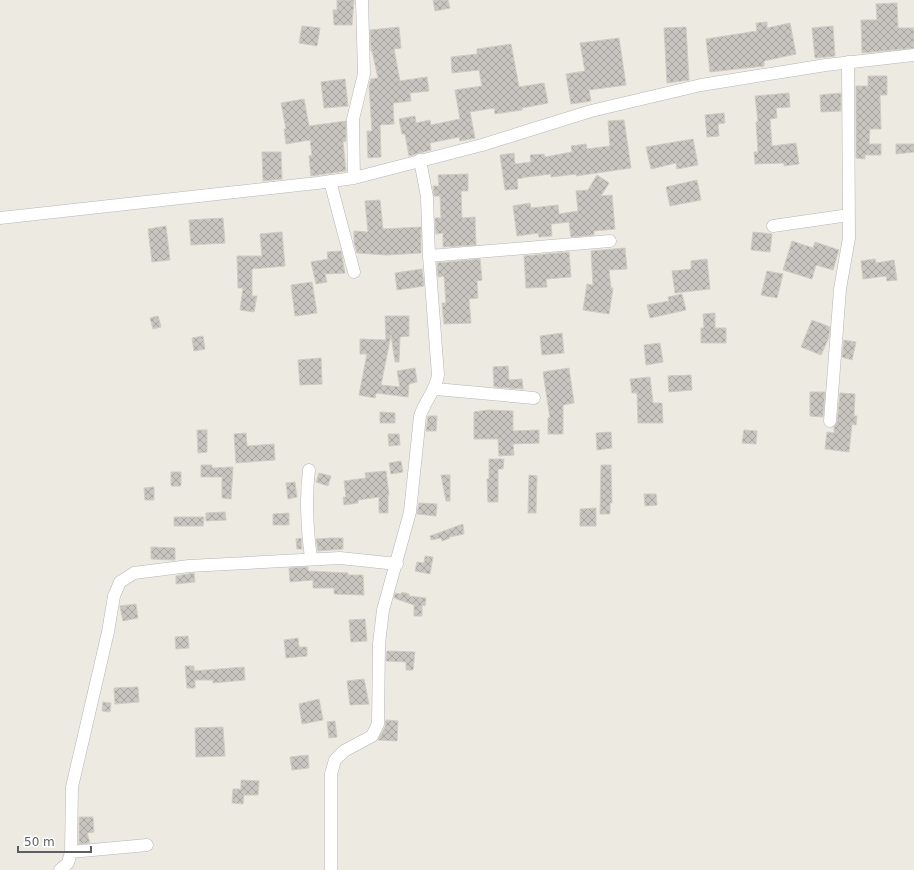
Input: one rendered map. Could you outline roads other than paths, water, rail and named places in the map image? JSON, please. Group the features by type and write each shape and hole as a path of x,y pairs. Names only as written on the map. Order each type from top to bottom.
{"street":[{"path":"354,178 353,119 364,74 362,0"},
{"path":"0,218 354,178 482,145 591,111 700,85 848,62 914,55"},
{"path":"830,421 840,289 848,253 848,62"},
{"path":"331,870 331,774 335,760 344,750 372,736 378,724 379,644 383,610 397,564 410,512 420,416 424,406 436,389 438,375 426,186 420,160"},
{"path":"330,181 354,272"},
{"path":"773,226 849,215"},
{"path":"430,256 610,241"},
{"path":"436,389 534,398"},
{"path":"309,470 306,496 306,519 311,558"},
{"path":"60,870 68,863 71,852 72,787 108,632 114,596 120,582 134,574 189,566 311,558 340,558 397,564"},
{"path":"71,852 146,845"}]}
